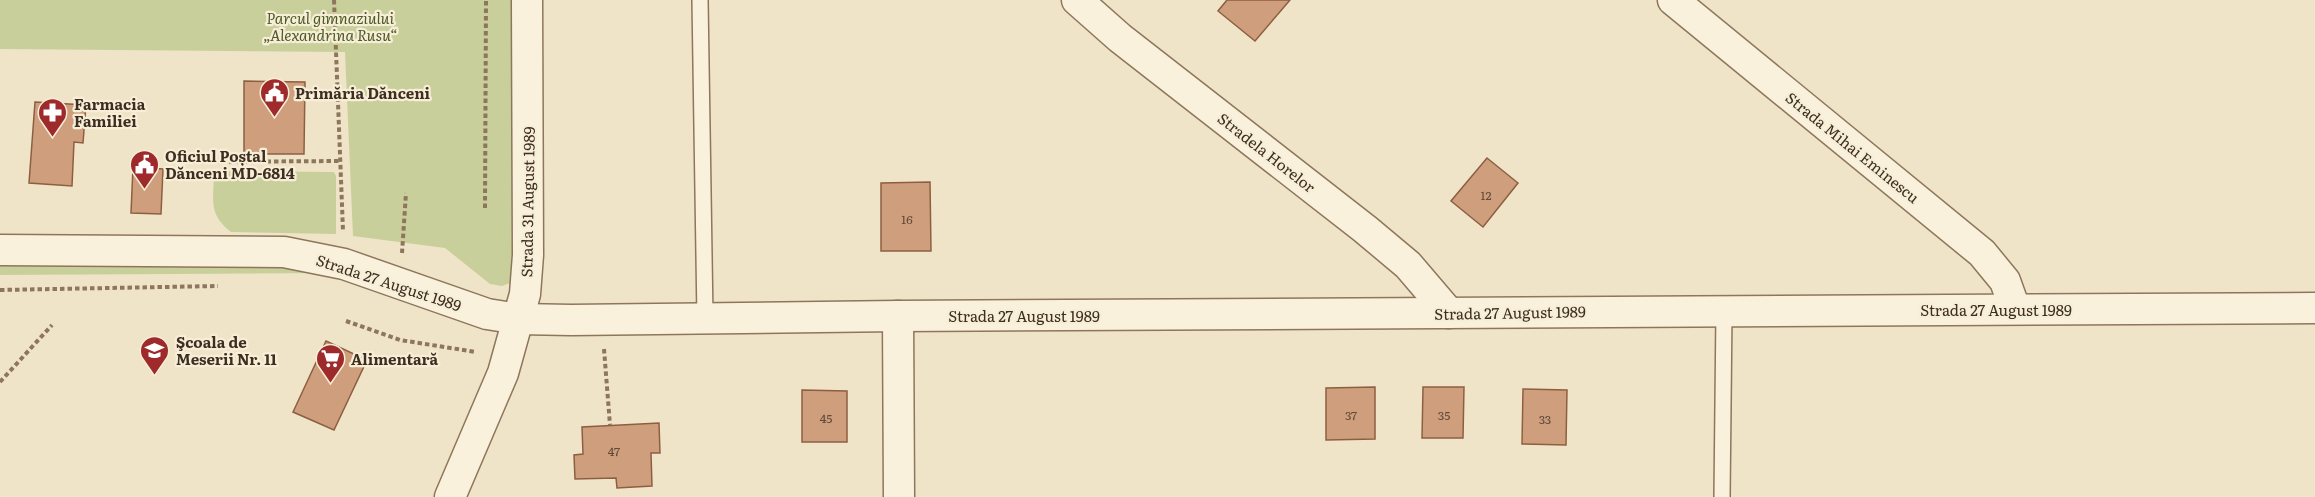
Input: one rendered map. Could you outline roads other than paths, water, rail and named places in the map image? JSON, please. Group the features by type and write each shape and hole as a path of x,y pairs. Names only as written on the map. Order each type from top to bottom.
{"street":[{"name":"Strada 31 August 1989","path":"450,497 503,373 525,294 528,255 527,0"},
{"name":"Stradela Horelor","path":"1077,0 1120,38 1408,265 1449,313"},
{"name":"Strada Mihai Eminescu","path":"1673,0 1982,253 2005,281 2014,309"},
{"name":"Strada 27 August 1989","path":"0,250 284,252 314,256 344,264 487,314 519,319 2315,308"},
{"path":"898,316 899,497"}],"lane":[{"path":"700,0 705,319"},
{"path":"1722,497 1724,311"}],"place":[{"name":"Primăria Dănceni","path":"274,118"},
{"name":"Farmacia Familiei","path":"53,138"},
{"name":"Oficiul Poștal Dănceni MD-6814","path":"144,190"},
{"name":"Şcoala de Meserii Nr. 11","path":"155,376"},
{"name":"Alimentară","path":"330,384"}],"park label":[{"name":"Parcul gimnaziului „Alexandrina Rusu“","path":"330,26"}]}
